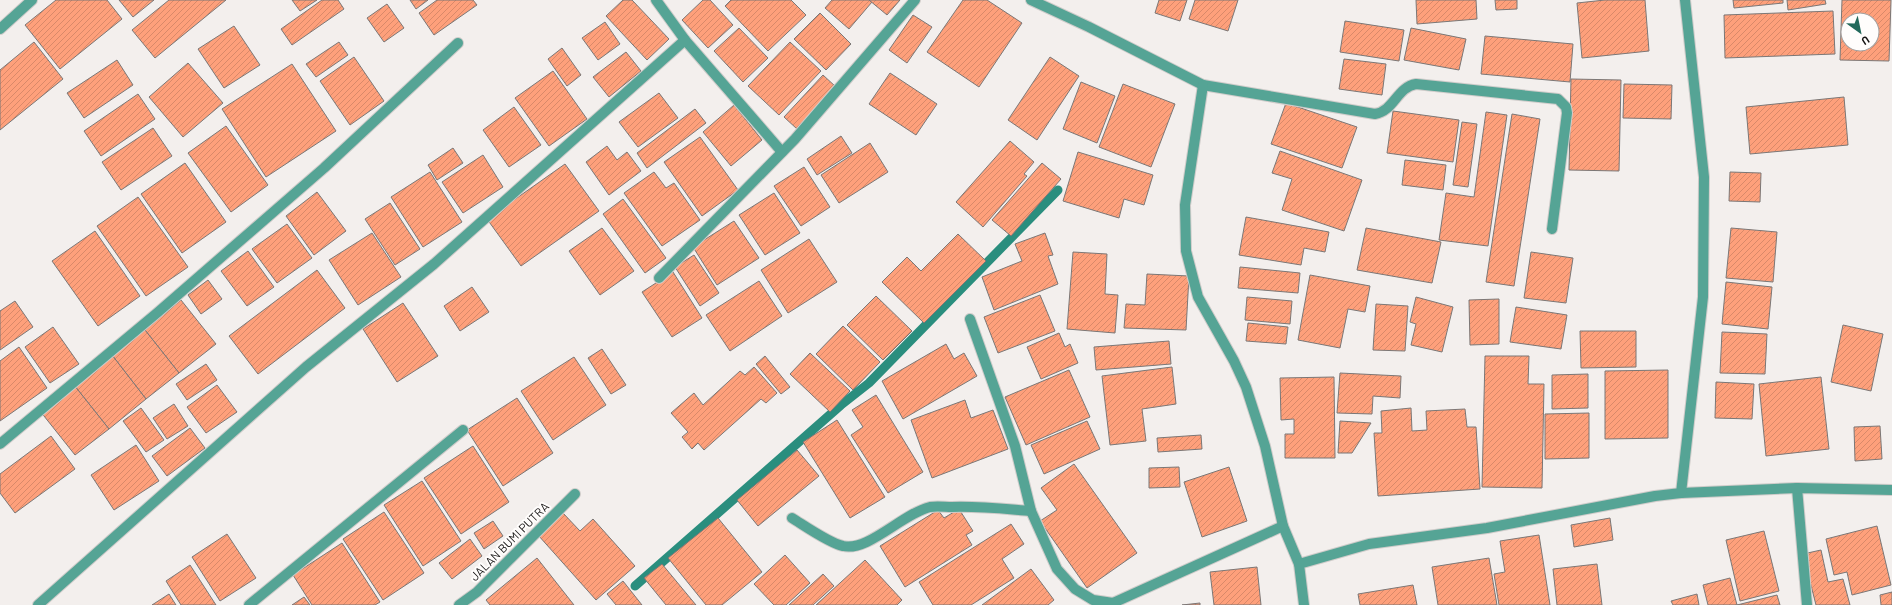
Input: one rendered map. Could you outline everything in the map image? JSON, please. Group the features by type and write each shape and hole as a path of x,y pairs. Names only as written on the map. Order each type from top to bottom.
{"street":[{"path":"0,29 32,0"},
{"path":"656,0 685,40 782,152"},
{"path":"659,278 782,152 915,0"},
{"path":"1682,493 1702,297 1704,193 1704,178 1685,0"},
{"path":"1033,1 1089,27 1203,86 1375,114 1382,113 1387,109 1402,90 1409,85 1416,84 1558,99 1566,107 1566,113 1552,229"},
{"path":"38,605 306,367 434,264 685,40"},
{"path":"0,444 163,307 324,168 458,43"},
{"path":"1203,86 1185,205 1186,251 1198,297 1234,361 1246,387 1265,446 1283,526 1299,564 1304,605"},
{"path":"970,319 1015,446 1031,511 1057,569 1075,589 1093,600 1112,603 1283,526"},
{"path":"249,605 463,430"},
{"path":"1797,488 1807,605"},
{"path":"1299,564 1370,544 1487,528 1655,496 1682,493 1797,488 1892,490"},
{"name":"JALAN BUMI PUTRA","path":"460,605 477,592 575,494"},
{"path":"792,518 842,546 851,547 862,546 899,522 931,507 977,506 1031,511"}],"building":[{"path":"56,0 107,0 122,19 60,69 25,25"},
{"path":"119,0 154,0 133,17"},
{"path":"169,0 226,0 155,58 132,30"},
{"path":"292,0 317,0 300,11"},
{"path":"322,0 338,0 344,9 292,45 281,29"},
{"path":"410,0 428,0 416,9"},
{"path":"437,0 473,0 477,5 434,35 419,13"},
{"path":"623,0 632,0 669,39 647,60 606,16"},
{"path":"703,0 710,0 733,25 708,48 682,20"},
{"path":"731,0 791,0 806,15 768,51 725,6"},
{"path":"832,0 869,0 872,2 849,29 825,8"},
{"path":"869,0 900,0 887,15"},
{"path":"963,0 987,0 1022,23 979,87 927,52"},
{"path":"1159,0 1187,0 1180,21 1155,13"},
{"path":"1195,0 1238,0 1228,31 1189,19"},
{"path":"1416,0 1476,0 1477,19 1417,24"},
{"path":"1495,0 1517,0 1517,9 1496,10"},
{"path":"1605,0 1645,0 1649,51 1582,58 1577,3"},
{"path":"1733,0 1783,0 1783,3 1734,8"},
{"path":"1787,0 1825,0 1826,4 1788,10"},
{"path":"1842,0 1891,0 1889,61 1840,60 1840,52 1880,52 1880,12 1842,12"},
{"path":"387,4 404,28 384,42 367,18"},
{"path":"1833,11 1835,54 1725,58 1724,15"},
{"path":"820,13 851,44 826,70 794,39"},
{"path":"913,15 932,27 907,63 889,50"},
{"path":"1345,21 1404,30 1399,61 1340,52"},
{"path":"605,22 620,44 598,60 582,38"},
{"path":"234,26 260,65 224,88 198,49"},
{"path":"739,28 768,58 743,82 714,51"},
{"path":"1411,28 1466,39 1459,70 1404,60"},
{"path":"1485,36 1573,44 1570,82 1481,74"},
{"path":"34,42 63,79 0,130 0,70"},
{"path":"339,42 348,55 316,77 306,64"},
{"path":"790,42 821,71 779,115 748,86"},
{"path":"562,48 581,75 567,86 548,59"},
{"path":"626,52 641,71 609,97 593,77"},
{"path":"354,57 384,101 350,125 320,81"},
{"path":"1050,57 1079,76 1037,140 1008,120"},
{"path":"1344,59 1386,64 1382,95 1339,89"},
{"path":"117,60 133,85 84,118 67,93"},
{"path":"188,63 223,103 183,137 149,97"},
{"path":"292,64 336,131 266,177 222,109"},
{"path":"553,71 587,119 549,146 515,98"},
{"path":"890,73 937,104 916,135 869,104"},
{"path":"823,75 836,87 797,129 784,117"},
{"path":"1571,79 1621,80 1619,171 1569,170"},
{"path":"1081,82 1115,96 1097,143 1063,129"},
{"path":"1123,84 1175,104 1151,167 1099,147"},
{"path":"1624,84 1672,85 1671,119 1623,118"},
{"path":"659,93 678,118 638,147 619,122"},
{"path":"138,94 155,119 101,156 84,131"},
{"path":"1844,97 1848,145 1750,154 1746,107"},
{"path":"1286,103 1357,127 1342,168 1271,144"},
{"path":"734,105 762,140 731,166 703,132"},
{"path":"514,107 541,145 509,167 483,130"},
{"path":"695,109 706,123 647,168 637,153"},
{"path":"1393,111 1459,120 1453,162 1387,153"},
{"path":"1486,112 1507,115 1488,246 1439,240 1446,193 1474,197"},
{"path":"1512,114 1540,119 1514,286 1486,282"},
{"path":"1462,122 1477,124 1468,187 1453,185"},
{"path":"226,126 268,185 231,212 188,153"},
{"path":"153,128 172,156 121,190 102,162"},
{"path":"841,136 852,153 817,175 807,159"},
{"path":"700,137 738,190 702,216 664,162"},
{"path":"1010,141 1034,162 1024,174 1027,176 983,227 956,202"},
{"path":"870,143 888,172 839,203 821,175"},
{"path":"607,146 617,160 627,152 641,171 609,195 586,162"},
{"path":"453,148 463,163 437,180 428,165"},
{"path":"1280,151 1362,180 1344,231 1282,210 1292,179 1272,173"},
{"path":"1078,152 1153,175 1144,205 1124,199 1119,218 1063,201"},
{"path":"483,155 503,187 463,213 442,182"},
{"path":"1405,160 1446,165 1443,190 1402,185"},
{"path":"185,163 226,222 182,253 141,194"},
{"path":"1042,163 1061,179 1011,236 992,220"},
{"path":"565,164 599,211 521,266 487,219"},
{"path":"804,167 830,207 801,226 774,186"},
{"path":"430,172 462,222 423,247 391,197"},
{"path":"654,172 666,188 674,183 700,220 662,246 624,193"},
{"path":"1730,172 1761,173 1760,202 1729,201"},
{"path":"317,192 346,231 314,255 286,216"},
{"path":"774,193 800,233 765,255 739,215"},
{"path":"138,197 188,267 146,296 97,226"},
{"path":"623,199 666,258 645,273 603,214"},
{"path":"390,203 420,249 395,265 365,219"},
{"path":"1246,217 1329,232 1325,252 1304,248 1301,265 1239,255"},
{"path":"734,221 759,258 717,285 693,247"},
{"path":"287,224 312,258 277,283 252,249"},
{"path":"602,228 634,271 600,295 569,251"},
{"path":"1366,228 1441,242 1432,283 1357,270"},
{"path":"1731,228 1777,232 1773,282 1726,278"},
{"path":"95,231 140,296 98,326 52,261"},
{"path":"372,233 401,277 358,305 329,260"},
{"path":"1045,233 1053,255 1048,256 1058,284 994,310 982,277 1022,261 1015,244"},
{"path":"958,234 986,261 924,323 882,282 907,257 921,271"},
{"path":"809,239 837,282 788,313 761,270"},
{"path":"248,251 274,287 247,306 221,271"},
{"path":"1073,252 1107,254 1105,294 1118,295 1115,333 1067,329"},
{"path":"1531,252 1573,258 1566,303 1524,298"},
{"path":"694,255 719,293 700,306 675,267"},
{"path":"1240,267 1300,273 1298,293 1238,288"},
{"path":"317,270 345,308 258,374 229,336"},
{"path":"673,272 702,318 672,337 642,292"},
{"path":"1147,274 1189,276 1186,330 1124,328 1126,304 1145,305"},
{"path":"1310,275 1370,286 1365,312 1348,309 1340,348 1298,340"},
{"path":"208,280 222,299 201,314 188,295"},
{"path":"759,281 782,316 730,351 706,315"},
{"path":"1726,282 1772,287 1768,329 1722,324"},
{"path":"472,287 489,312 460,331 444,306"},
{"path":"1040,295 1055,331 998,353 984,317"},
{"path":"876,296 912,331 883,360 847,325"},
{"path":"1247,297 1292,301 1290,324 1245,320"},
{"path":"1416,297 1453,307 1442,352 1411,345 1416,324 1410,322"},
{"path":"1499,299 1499,344 1470,345 1469,300"},
{"path":"181,300 216,344 179,373 145,330"},
{"path":"15,301 33,327 0,350 0,311"},
{"path":"403,303 438,356 397,382 363,329"},
{"path":"1376,304 1408,306 1405,351 1373,350"},
{"path":"1516,307 1567,315 1561,349 1510,342"},
{"path":"1248,323 1288,327 1286,344 1246,341"},
{"path":"1843,325 1883,334 1871,391 1831,382"},
{"path":"843,326 880,362 853,390 816,354"},
{"path":"53,327 79,364 50,383 25,347"},
{"path":"145,330 179,373 146,399 112,355"},
{"path":"1580,331 1636,331 1636,367 1581,368"},
{"path":"1722,332 1767,334 1765,374 1720,373"},
{"path":"1059,333 1065,347 1070,344 1078,363 1041,379 1027,347"},
{"path":"1169,341 1171,364 1096,370 1094,347"},
{"path":"946,344 954,359 964,353 977,376 903,419 882,381"},
{"path":"19,347 47,388 0,421 0,361"},
{"path":"602,349 626,385 611,394 588,358"},
{"path":"810,353 850,391 830,412 790,374"},
{"path":"112,355 146,399 109,429 74,385"},
{"path":"765,356 790,387 781,394 756,364"},
{"path":"1485,356 1529,356 1528,384 1544,384 1542,488 1482,487"},
{"path":"574,357 606,405 553,440 521,391"},
{"path":"206,364 217,380 187,400 176,384"},
{"path":"754,367 777,393 766,403 761,399 704,450 698,443 692,449 682,437 688,432 671,413 694,393 703,405 740,371 745,375"},
{"path":"1172,367 1176,404 1142,409 1146,441 1110,445 1102,376"},
{"path":"1069,370 1090,417 1026,445 1005,397"},
{"path":"1668,370 1668,438 1605,439 1605,371"},
{"path":"1340,373 1401,376 1400,398 1373,396 1372,414 1337,413"},
{"path":"1588,374 1588,408 1552,409 1552,375"},
{"path":"1334,377 1335,458 1285,458 1285,434 1294,434 1294,419 1281,420 1280,378"},
{"path":"1821,377 1829,449 1766,456 1759,384"},
{"path":"1716,382 1754,384 1752,419 1715,418"},
{"path":"74,385 109,429 75,455 40,411"},
{"path":"217,385 237,412 206,433 187,407"},
{"path":"876,395 923,472 888,493 851,435 863,427 852,410"},
{"path":"517,398 553,453 503,486 467,430"},
{"path":"965,400 971,418 993,410 1008,449 932,478 911,420"},
{"path":"174,404 188,426 167,439 153,418"},
{"path":"141,408 164,440 146,452 123,421"},
{"path":"1411,408 1412,431 1427,430 1426,411 1465,409 1467,427 1476,427 1480,489 1378,496 1374,433 1382,433 1381,411"},
{"path":"1589,413 1589,458 1545,459 1545,414"},
{"path":"837,420 885,497 850,518 803,442"},
{"path":"1087,421 1100,449 1044,474 1031,445"},
{"path":"1340,421 1371,423 1352,453 1338,453"},
{"path":"1880,426 1882,459 1855,461 1854,427"},
{"path":"190,428 205,448 167,476 152,456"},
{"path":"1201,435 1202,449 1158,452 1157,438"},
{"path":"51,436 75,469 15,513 0,493 0,474"},
{"path":"136,445 159,481 114,510 91,475"},
{"path":"473,446 509,502 461,534 424,478"},
{"path":"797,450 819,476 758,526 737,500"},
{"path":"1074,464 1137,553 1087,588 1040,521 1057,510 1041,488"},
{"path":"1179,467 1180,487 1149,488 1149,468"},
{"path":"1229,467 1247,521 1202,537 1184,482"},
{"path":"422,481 461,541 423,566 384,505"},
{"path":"959,509 973,531 966,535 972,545 905,587 880,546 938,510 944,518"},
{"path":"384,512 424,573 383,600 343,539"},
{"path":"563,513 580,531 593,519 635,566 596,600 538,535"},
{"path":"718,518 762,572 722,605 706,605 668,558"},
{"path":"1610,518 1613,540 1574,547 1571,525"},
{"path":"493,521 503,536 484,549 474,533"},
{"path":"1011,524 1024,544 1002,559 1014,578 971,605 933,605 919,582"},
{"path":"1877,526 1891,585 1852,595 1847,572 1834,575 1826,539"},
{"path":"1764,531 1779,591 1740,601 1726,540"},
{"path":"227,534 256,578 220,601 192,557"},
{"path":"1539,535 1550,605 1499,605 1494,574 1505,572 1500,541"},
{"path":"470,539 482,556 452,579 439,563"},
{"path":"342,543 380,602 375,605 312,605 293,575"},
{"path":"1821,550 1828,582 1843,579 1850,605 1816,605 1803,554"},
{"path":"785,555 810,583 786,605 774,605 754,584"},
{"path":"537,558 574,605 490,605 486,600"},
{"path":"1489,558 1497,605 1438,605 1432,567"},
{"path":"865,560 902,600 897,605 816,605"},
{"path":"662,564 696,605 666,605 644,578"},
{"path":"1597,564 1602,605 1557,605 1553,569"},
{"path":"190,565 216,605 181,605 166,581"},
{"path":"1257,567 1261,605 1214,605 1210,572"},
{"path":"1031,569 1054,600 1048,605 982,605"},
{"path":"823,574 834,586 813,605 789,605"},
{"path":"1730,578 1737,605 1708,605 1703,585"},
{"path":"623,581 642,605 616,605 607,594"},
{"path":"1413,585 1417,605 1360,605 1358,594"},
{"path":"1892,592 1892,605 1881,605 1880,595"},
{"path":"169,594 176,605 152,605"},
{"path":"1697,594 1699,605 1673,605 1671,601"},
{"path":"1777,595 1780,605 1737,605"},
{"path":"304,597 310,605 292,605"},
{"path":"1200,603 1200,605 1182,605"}],"waterway":[{"path":"635,586 841,405 869,383 1058,190"}]}
